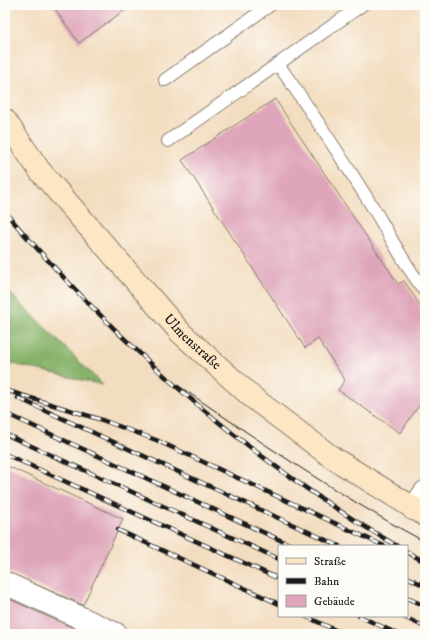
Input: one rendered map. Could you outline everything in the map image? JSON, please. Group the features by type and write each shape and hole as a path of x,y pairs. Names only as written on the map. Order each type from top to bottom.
{"main road":[{"name":"Ulmenstraße","path":"5,120 40,171 181,333 252,397 333,458 421,505"}],"street":[{"path":"5,583 116,634"}],"lane":[{"path":"165,80 270,5"},
{"path":"168,141 362,5"},
{"path":"278,64 329,136 390,235 408,270 425,292"}],"green space":[{"path":"5,288 103,385 5,362"}],"building":[{"path":"52,5 132,5 79,43"},
{"path":"275,99 398,284 404,281 425,313 425,402 418,407 400,433 338,390 345,380 318,339 305,348 182,160"},
{"path":"5,465 123,519 83,605 5,571"},
{"path":"5,597 73,628 70,634 5,634"}],"tram line":[{"path":"166,377 325,484 425,542"}],"railway":[{"path":"5,212 92,307 187,396 288,476 395,545"},
{"path":"5,390 102,420 156,440 382,545"},
{"path":"18,398 337,545"},
{"path":"5,413 291,545"},
{"path":"5,434 278,559"},
{"path":"5,454 278,579"},
{"path":"118,530 278,604"},
{"path":"408,553 425,562"},
{"path":"408,578 425,586"},
{"path":"408,598 425,606"},
{"path":"307,617 344,634"},
{"path":"361,617 398,634"},
{"path":"404,617 425,627"}]}
